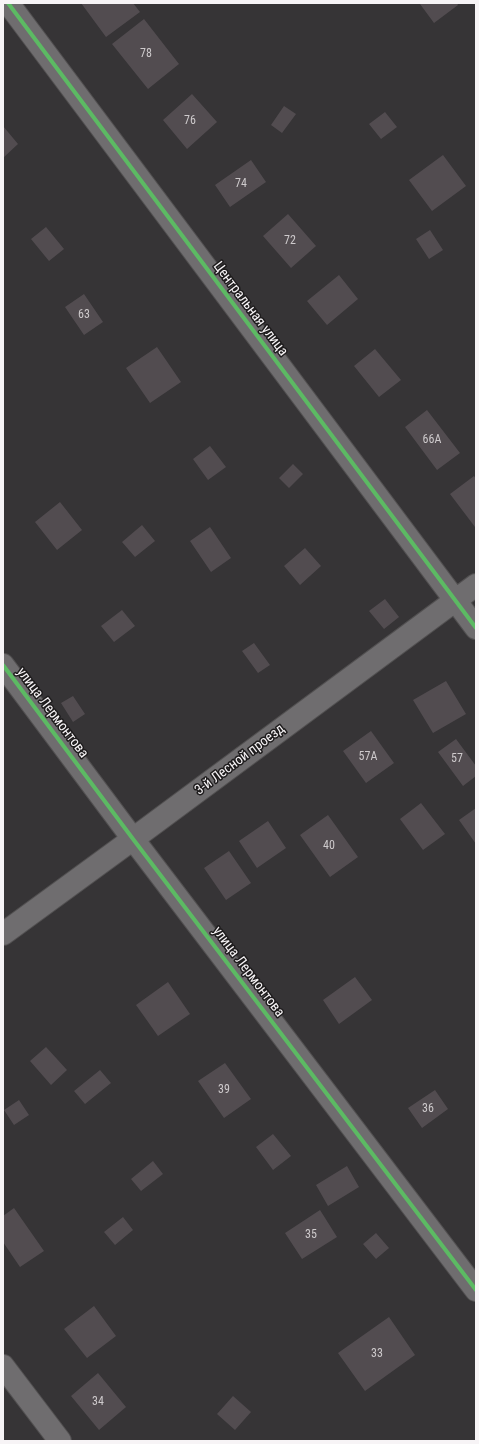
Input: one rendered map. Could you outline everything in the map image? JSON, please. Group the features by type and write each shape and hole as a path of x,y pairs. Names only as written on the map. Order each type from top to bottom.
{"street":[{"name":"Центральная улица","path":"8,3 476,628"},
{"name":"3-й Лесной проезд","path":"3,934 476,585"},
{"name":"улица Лермонтова","path":"3,665 133,839 476,1290"},
{"path":"3,1366 60,1441"}],"building":[{"path":"81,3 133,3 140,12 106,37"},
{"path":"457,3 458,5 434,23 420,4"},
{"path":"144,19 179,64 148,89 112,44"},
{"path":"192,94 217,122 187,149 163,120"},
{"path":"284,106 296,114 282,133 271,125"},
{"path":"385,112 397,127 381,139 369,124"},
{"path":"3,126 18,144 3,158"},
{"path":"443,155 466,186 432,211 409,180"},
{"path":"251,160 266,182 230,207 215,185"},
{"path":"288,214 316,246 291,268 263,236"},
{"path":"46,227 64,249 49,261 31,239"},
{"path":"430,230 443,250 429,259 416,239"},
{"path":"339,275 358,299 327,325 307,301"},
{"path":"84,294 103,322 84,335 65,307"},
{"path":"157,347 181,382 150,403 126,368"},
{"path":"375,349 401,380 379,397 354,366"},
{"path":"427,410 460,453 437,470 405,427"},
{"path":"210,446 226,467 208,480 193,459"},
{"path":"293,464 303,474 289,488 279,478"},
{"path":"474,476 476,479 475,527 450,494"},
{"path":"60,502 82,530 57,550 35,522"},
{"path":"142,525 155,541 135,557 122,542"},
{"path":"210,527 231,558 211,572 190,541"},
{"path":"305,548 321,566 300,585 284,566"},
{"path":"385,599 399,617 384,629 369,611"},
{"path":"122,610 135,626 114,642 101,626"},
{"path":"254,643 270,665 258,673 242,651"},
{"path":"446,681 466,714 433,733 413,700"},
{"path":"73,696 85,714 73,722 61,703"},
{"path":"371,731 394,763 366,783 343,751"},
{"path":"456,739 476,766 476,776 463,786 438,752"},
{"path":"421,803 445,834 423,850 400,819"},
{"path":"476,808 476,844 459,820"},
{"path":"328,815 358,857 330,877 300,835"},
{"path":"268,821 286,848 257,868 239,841"},
{"path":"229,851 251,883 226,900 204,868"},
{"path":"355,977 372,1000 339,1024 323,1000"},
{"path":"168,982 190,1014 158,1036 136,1005"},
{"path":"46,1047 67,1070 51,1085 30,1061"},
{"path":"225,1063 251,1099 224,1118 198,1081"},
{"path":"100,1070 111,1083 85,1104 74,1091"},
{"path":"435,1090 448,1109 422,1128 408,1108"},
{"path":"19,1100 29,1115 14,1125 4,1110"},
{"path":"273,1134 291,1156 273,1170 256,1147"},
{"path":"153,1161 163,1174 141,1191 131,1179"},
{"path":"347,1166 359,1187 328,1206 316,1185"},
{"path":"14,1208 44,1251 20,1267 3,1242 3,1216"},
{"path":"320,1210 337,1237 302,1259 285,1233"},
{"path":"123,1217 133,1230 115,1245 104,1232"},
{"path":"376,1233 389,1248 376,1259 363,1244"},
{"path":"94,1306 116,1336 87,1358 64,1329"},
{"path":"389,1317 415,1355 365,1391 338,1353"},
{"path":"98,1373 126,1407 99,1430 71,1396"},
{"path":"233,1396 251,1412 235,1430 217,1414"}],"cycle path":[{"path":"8,3 476,628"},
{"path":"3,665 133,839 476,1290"}]}
